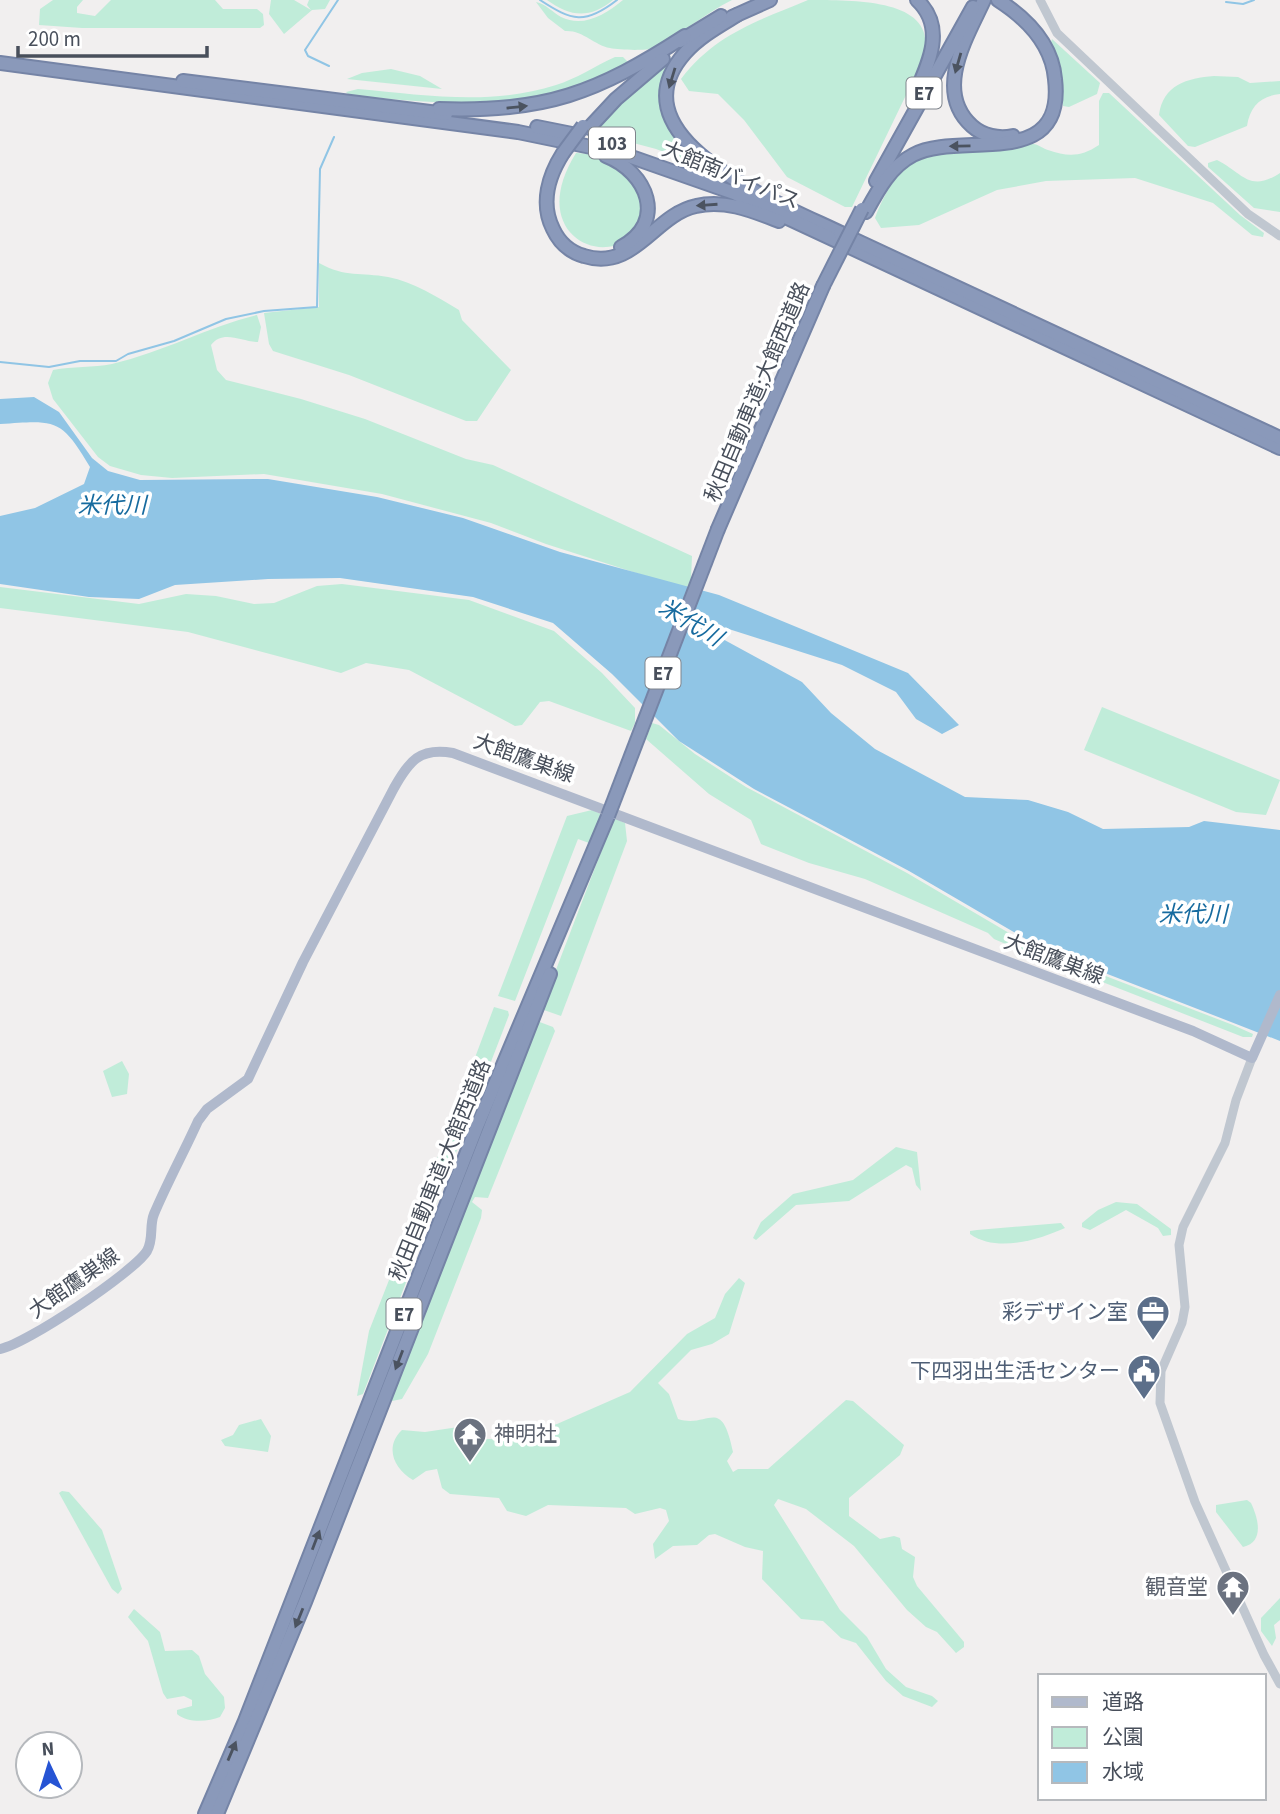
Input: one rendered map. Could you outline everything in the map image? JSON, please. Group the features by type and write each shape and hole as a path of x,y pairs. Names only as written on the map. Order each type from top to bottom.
{"highway":[{"path":"351,102 464,110 536,105 599,86 754,0"},
{"path":"586,127 659,62 737,15 770,0"},
{"path":"873,186 928,66 933,47 929,16 917,0"},
{"path":"987,0 1032,40 1044,61 1049,81 1047,102 1039,119 1025,131 1009,137 990,136 975,129 959,109 954,92 959,56 987,0"},
{"path":"864,210 890,173 913,155 942,147 1018,142 1033,135 1049,118 1056,94 1051,59 1037,35 987,0"},
{"name":"秋田自動車道;大館西道路","path":"217,1814 305,1602 565,937 608,816 718,529 792,352 823,286 864,210 873,186 987,0"},
{"path":"737,15 694,44 675,67 668,95 676,129 695,152 727,175 858,241"},
{"path":"685,36 628,81 566,153 548,187 548,215 559,239 582,256 602,259 621,255 641,244 676,214 695,206 715,204 753,211 887,264"},
{"name":"大館南バイパス","path":"0,58 531,126 628,147 722,179 858,241 1207,410"},
{"name":"大館南バイパス","path":"0,64 483,128 586,145 656,164 734,193 1207,410"},
{"path":"483,128 580,147 627,167 643,186 648,210 643,227 626,245 611,251 592,251 575,244 562,232 555,214 553,195 566,153"},
{"path":"1207,410 1280,436"},
{"path":"1207,410 1280,451"},
{"name":"秋田自動車道;大館西道路","path":"205,1814 245,1721 472,1141 608,816"}],"main road":[{"name":"大館鷹巣線","path":"0,1349 23,1341 57,1320 132,1268 146,1252 150,1243 152,1217 198,1121 207,1109 248,1079 309,951 394,788 412,761 435,750 453,752 1255,1053"},
{"path":"1255,1053 1280,995"}],"street":[{"path":"1040,0 1057,33 1248,214 1280,236"},
{"path":"1255,1053 1236,1100 1225,1143 1183,1227 1179,1245 1185,1307 1182,1323 1161,1371 1160,1403 1195,1502 1280,1684"}],"green space":[{"path":"53,0 83,0 77,7 77,13 95,16 111,0 215,0 223,9 257,9 263,14 264,25 260,28 82,28 39,25 40,9"},
{"path":"271,0 294,0 311,10 307,5 309,0 330,0 325,9 312,10 284,34 269,14"},
{"path":"547,0 613,0 596,10 580,13 564,10"},
{"path":"623,0 732,0 663,43 639,50 610,48 577,33 565,31 548,18 536,2 561,17 577,21 601,15"},
{"path":"808,0 875,3 894,8 911,16 922,27 926,43 921,64 852,207 845,207 787,177 744,120 718,94 689,91 681,79 708,51 739,30"},
{"path":"1052,39 1100,83 1097,94 1069,107 1063,106 1062,78 1050,45"},
{"path":"615,57 623,57 630,64 597,81 528,99 457,103 349,95 346,92 358,89 433,96 507,95 563,82"},
{"path":"671,58 665,111 673,132 701,166 656,149 592,132 628,94"},
{"path":"391,69 420,76 442,89 347,79 362,73"},
{"path":"1214,76 1238,77 1250,83 1280,81 1280,94 1267,97 1258,103 1247,126 1195,147 1188,146 1159,115 1161,105 1165,97 1178,85"},
{"path":"1103,93 1109,93 1240,215 1264,233 1263,237 1252,235 1213,203 1135,178 1046,181 997,190 919,225 881,228 875,218 896,179 919,160 950,153 991,151 1029,144 1068,155 1092,149 1099,145 1099,101"},
{"path":"576,153 592,155 614,165 632,180 640,192 643,201 642,215 632,234 617,245 599,247 582,242 568,229 560,210 562,184"},
{"path":"1217,160 1253,181 1269,179 1280,173 1280,212 1254,208 1208,167 1208,163"},
{"path":"319,263 346,273 388,277 407,282 459,310 462,320 511,370 477,421 466,421 349,375 273,351 269,344 264,313 319,307"},
{"path":"257,315 261,327 258,342 227,337 216,340 211,345 217,370 226,380 365,419 466,459 493,465 692,556 691,579 686,589 546,544 491,523 382,494 264,474 172,478 141,475 110,466 98,457 53,399 48,383 53,370 105,365 131,359"},
{"path":"342,584 469,600 554,631 602,673 635,708 635,723 631,731 549,701 540,702 522,725 515,726 409,670 366,663 341,673 188,632 0,608 0,587 139,604 186,594 216,596 254,604 274,603 317,586"},
{"path":"1102,707 1280,780 1266,815 1236,812 1084,750"},
{"path":"652,723 659,725 695,754 746,787 907,873 1038,950 1233,1025 1253,1034 1252,1037 1243,1037 1008,945 988,933 865,879 809,863 761,844 751,820 709,794 646,739"},
{"path":"592,810 601,814 589,843 578,839 515,1001 498,996 567,816"},
{"path":"614,818 625,823 627,841 561,1016 541,1009"},
{"path":"494,1007 508,1011 509,1015 363,1394 357,1396 369,1331 424,1191 435,1190 436,1186 429,1180"},
{"path":"537,1021 553,1027 555,1031 488,1198 475,1197 472,1202 482,1210 481,1218 428,1354 402,1399 392,1401 391,1397"},
{"path":"122,1061 129,1074 127,1094 112,1097 103,1071"},
{"path":"896,1147 917,1152 921,1191 916,1185 912,1168 906,1165 849,1201 796,1205 756,1240 753,1238 761,1222 793,1194 853,1180"},
{"path":"1116,1202 1137,1204 1171,1229 1171,1235 1163,1236 1158,1228 1126,1210 1090,1230 1082,1227 1082,1223 1098,1210"},
{"path":"1061,1223 1065,1228 1018,1243 992,1243 970,1234 970,1231 977,1230"},
{"path":"739,1278 745,1283 729,1334 712,1344 691,1350 658,1383 669,1394 678,1419 689,1421 713,1417 724,1424 733,1452 727,1461 733,1472 738,1469 768,1469 846,1400 853,1401 904,1445 900,1455 849,1498 849,1516 880,1539 894,1536 900,1538 902,1549 915,1557 913,1577 917,1586 964,1642 964,1647 956,1653 937,1632 926,1627 907,1610 854,1546 806,1509 778,1499 774,1505 840,1610 867,1637 886,1669 906,1687 932,1696 938,1701 932,1707 903,1696 886,1681 856,1643 841,1638 823,1621 801,1619 762,1579 763,1551 745,1547 715,1534 709,1535 697,1545 673,1546 655,1559 653,1544 669,1521 666,1510 660,1508 635,1514 626,1508 548,1505 526,1516 507,1511 499,1498 450,1494 442,1488 437,1469 426,1471 413,1480 396,1464 393,1443 402,1430 425,1432 465,1426 486,1439 499,1439 557,1424 630,1392 687,1334 715,1318 725,1294"},
{"path":"261,1419 271,1436 268,1452 225,1446 221,1440 233,1435 239,1425"},
{"path":"69,1492 102,1530 122,1589 118,1594 112,1589 59,1493"},
{"path":"1247,1500 1254,1509 1258,1529 1255,1540 1243,1547 1216,1512 1216,1505"},
{"path":"1280,1598 1280,1620 1274,1625 1276,1638 1272,1646 1261,1631 1261,1618"},
{"path":"134,1609 160,1632 165,1651 192,1650 199,1656 205,1674 224,1697 225,1708 220,1717 198,1721 177,1714 177,1710 192,1706 192,1700 184,1696 167,1699 163,1693 148,1641 128,1617"}],"water":[{"name":"米代川","path":"34,397 59,412 92,458 108,471 140,480 268,479 377,497 463,518 560,552 719,595 908,673 959,725 942,734 916,719 896,692 842,665 713,624 708,631 802,682 831,713 875,749 965,797 1028,800 1068,812 1103,829 1189,827 1204,821 1280,830 1280,1041 1043,949 909,871 754,789 679,741 612,674 553,623 473,597 340,578 175,585 139,599 89,597 0,584 0,516 35,508 84,484 90,467 72,439 55,426 34,422 0,424 0,399"}],"waterway":[{"path":"329,66 308,56 305,50 338,0"},
{"path":"540,0 561,12 578,17 596,14 617,0"},
{"path":"1226,2 1243,4 1254,0"},
{"path":"0,362 49,367 80,361 116,361 128,354 174,341 226,319 264,311 317,307 320,169 334,137"}],"place":[{"name":"彩デザイン室","path":"1153,1342"},
{"name":"下四羽出生活センター","path":"1144,1401"},
{"name":"神明社","path":"470,1464"},
{"name":"観音堂","path":"1233,1617"}]}
